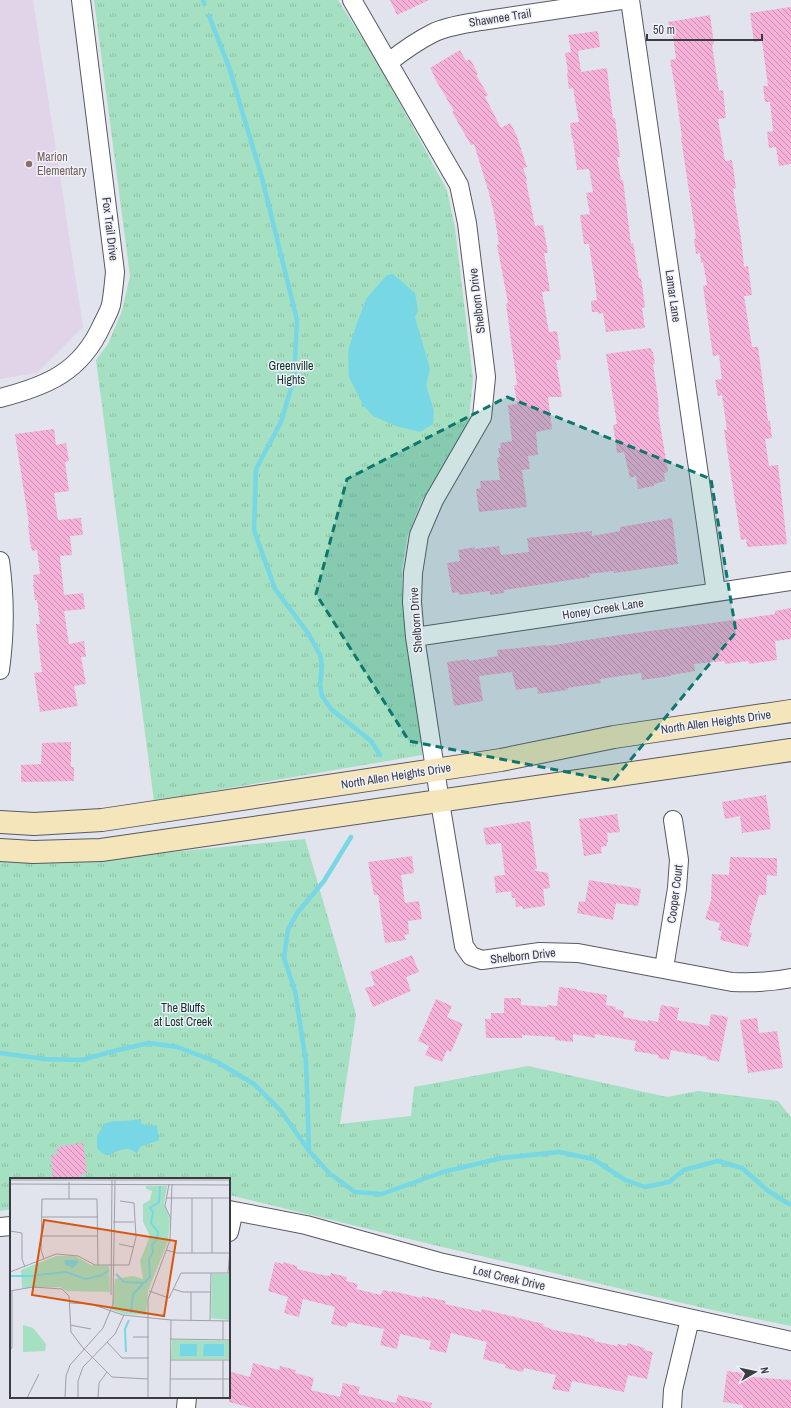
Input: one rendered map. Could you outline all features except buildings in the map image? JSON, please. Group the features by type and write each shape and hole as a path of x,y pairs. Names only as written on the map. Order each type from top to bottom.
{"main road":[{"name":"North Allen Heights Drive","path":"0,822 34,824 102,820 500,760 614,737 791,711"},
{"path":"0,850 33,852 101,850 791,750"}],"street":[{"name":"Fox Trail Drive","path":"0,398 44,385 67,371 83,356 95,340 111,307 115,272 81,0"},
{"name":"Shelborn Drive","path":"352,0 459,185 467,223 486,377 482,418 434,500 419,535 413,573 412,602 415,637 464,946 471,956 482,960 540,952 578,953 732,982 774,982 791,978"},
{"name":"Shawnee Trail","path":"389,62 434,32 481,21 621,0"},
{"name":"Lamar Lane","path":"630,0 716,592"},
{"path":"0,561 4,632 0,670"},
{"name":"Honey Creek Lane","path":"415,637 791,581"},
{"name":"Cooper Court","path":"664,968 679,867 673,820"},
{"path":"230,1225 232,1211"},
{"name":"Lost Creek Drive","path":"232,1211 306,1225 439,1262 791,1341"},
{"path":"0,1227 10,1226"},
{"path":"672,1408 673,1390 690,1319"},
{"path":"186,1408 187,1398"}],"highlighted area":[{"path":"507,397 711,479 736,632 613,781 409,741 316,594 347,479"}],"shaded area":[{"name":"Marion Elementary","path":"0,0 33,0 83,327 37,373 0,379"}],"green space":[{"name":"Greenville Hights","path":"94,0 338,0 379,65 447,190 455,228 473,379 469,419 451,455 421,502 407,537 402,569 402,596 423,744 422,755 154,801 96,360 108,344 122,311 130,276"},
{"name":"The Bluffs at Lost Creek","path":"305,839 356,1014 340,1124 411,1116 414,1087 528,1066 667,1097 698,1091 778,1101 791,1117 791,1326 708,1309 438,1246 230,1195 230,1178 10,1178 10,1209 0,1211 0,860 102,859"}],"water":[{"path":"393,274 415,293 418,311 415,317 430,369 426,385 434,411 433,424 420,432 396,426 373,416 363,405 349,377 348,351 366,299 387,275"},
{"path":"141,1119 141,1123 145,1125 157,1126 159,1140 140,1147 137,1153 126,1149 105,1155 97,1148 97,1136 104,1124 113,1121"}],"waterway":[{"path":"203,0 204,4"},
{"path":"209,16 229,67 262,178 297,320 294,378 281,422 256,469 254,530 275,589 308,633 320,655 322,665 320,684 322,696 331,709 371,741 380,755"},
{"path":"309,1151 306,1062 295,991 284,958 288,929 298,912 324,881 351,837"},
{"path":"0,1053 45,1059 82,1060 149,1043 177,1047 217,1062 254,1084 281,1111 309,1151 329,1173 355,1192 382,1194 443,1172 502,1158 559,1152 593,1159 625,1180 645,1187 669,1182 684,1170 718,1161 742,1168 767,1190 791,1204"}],"place":[{"name":"Marion Elementary","path":"29,164"}]}
